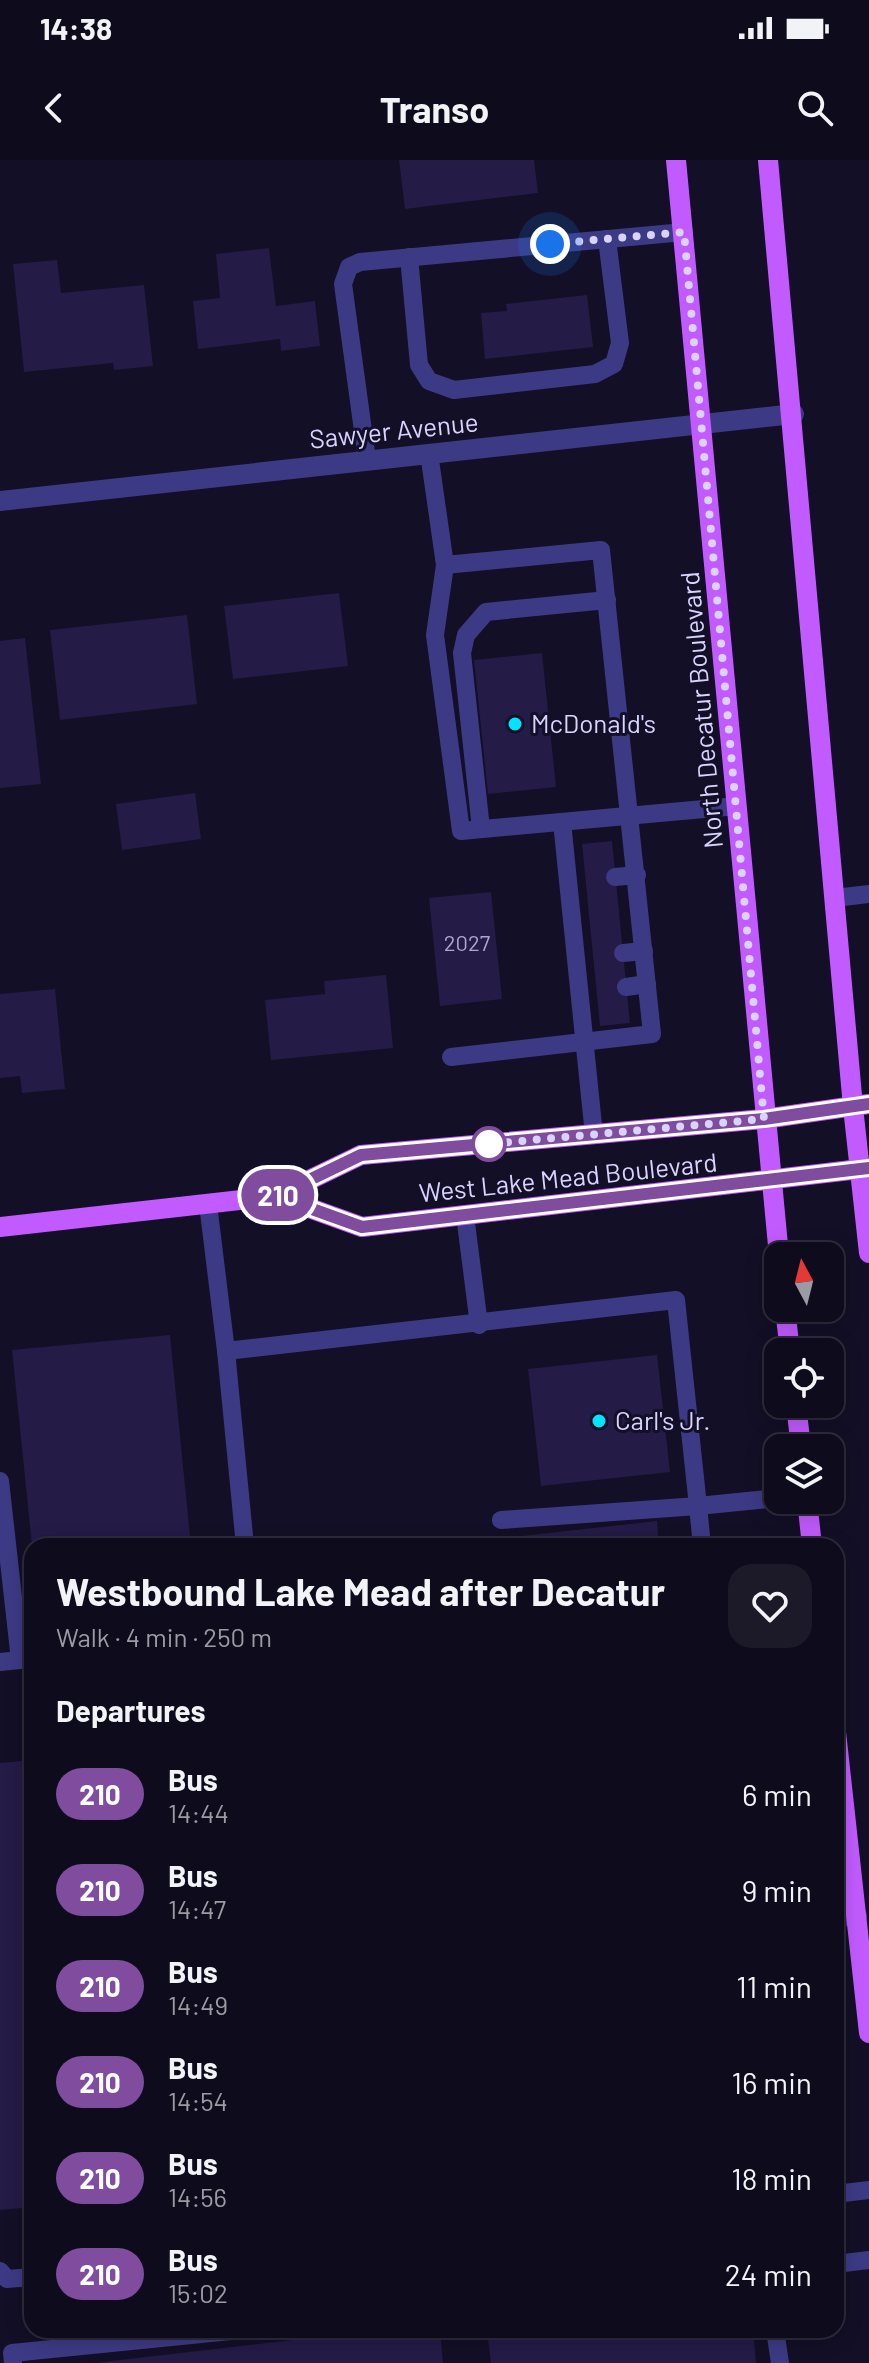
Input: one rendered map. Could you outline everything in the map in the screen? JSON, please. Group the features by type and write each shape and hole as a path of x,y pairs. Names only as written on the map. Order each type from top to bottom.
{"main road":[{"name":"North Decatur Boulevard","path":"676,160 777,1242"},
{"path":"768,160 794,414 835,898 861,1106 869,1253"},
{"name":"West Lake Mead Boulevard","path":"0,1227 276,1196 361,1155 764,1119 861,1106"},
{"name":"West Lake Mead Boulevard","path":"276,1196 362,1227 864,1169"},
{"path":"809,1514 811,1538"},
{"path":"844,1785 864,1916 869,2033"}],"street":[{"name":"Sawyer Avenue","path":"0,501 794,414"}],"lane":[{"path":"367,460 343,284 349,267 360,262 684,232"},
{"path":"409,257 419,365 429,381 454,390 595,374 614,364 620,343 607,239"},
{"path":"429,453 445,565 435,635 461,831 737,806"},
{"path":"445,565 601,550 652,1034 451,1057"},
{"path":"481,829 462,653 466,635 486,612 607,600"},
{"path":"562,822 577,882 585,958 588,992 585,1042 594,1135"},
{"path":"615,877 637,875"},
{"path":"835,898 869,894"},
{"path":"620,918 640,915"},
{"path":"623,953 644,951"},
{"path":"626,987 647,984"},
{"path":"208,1204 244,1538"},
{"path":"465,1215 479,1325"},
{"path":"226,1351 479,1325 676,1300 701,1538"},
{"path":"0,1481 20,1660 0,1662"},
{"path":"501,1520 764,1499"},
{"path":"844,1917 864,1916"},
{"path":"844,2193 869,2190"},
{"path":"844,2263 869,2260"},
{"path":"0,2271 7,2279 24,2278"},
{"path":"13,2363 12,2353 161,2338"},
{"path":"776,2338 780,2363"}],"building":[{"path":"399,160 534,160 538,193 405,209"},
{"path":"269,248 276,306 315,301 320,346 281,351 280,339 198,349 193,301 220,298 216,254"},
{"path":"57,260 61,293 144,285 153,366 114,370 113,363 24,372 13,264"},
{"path":"587,295 593,347 485,359 481,313 507,311 506,304"},
{"path":"339,593 348,666 233,679 224,606"},
{"path":"187,615 197,704 60,720 50,630"},
{"path":"25,638 41,784 0,788 0,641"},
{"name":"McDonald's","path":"542,653 556,787 488,794 474,660"},
{"path":"195,793 201,839 122,850 116,804"},
{"path":"612,841 630,1023 600,1026 582,844"},
{"path":"491,892 502,999 440,1006 429,898"},
{"path":"386,975 393,1048 271,1060 265,1000 325,994 324,981"},
{"path":"55,989 65,1089 22,1093 20,1076 0,1078 0,994"},
{"path":"170,1335 190,1538 31,1538 12,1350"},
{"name":"Carl's Jr.","path":"657,1355 670,1472 541,1486 528,1369"},
{"path":"657,1521 658,1538 504,1538"},
{"path":"24,1761 24,2208 0,2210 0,1763"},
{"path":"311,2338 441,2338 443,2363 94,2363"},
{"path":"488,2338 754,2338 756,2363 491,2363"}],"bus line":[{"name":"210","path":"869,1104 764,1119 361,1155 276,1196 362,1227 770,1182 869,1168"}],"place":[{"name":"McDonald's","path":"515,724"},
{"name":"Carl's Jr.","path":"599,1421"}],"route":[{"path":"489,1144 477,1145 764,1119 684,232 550,244"}]}
